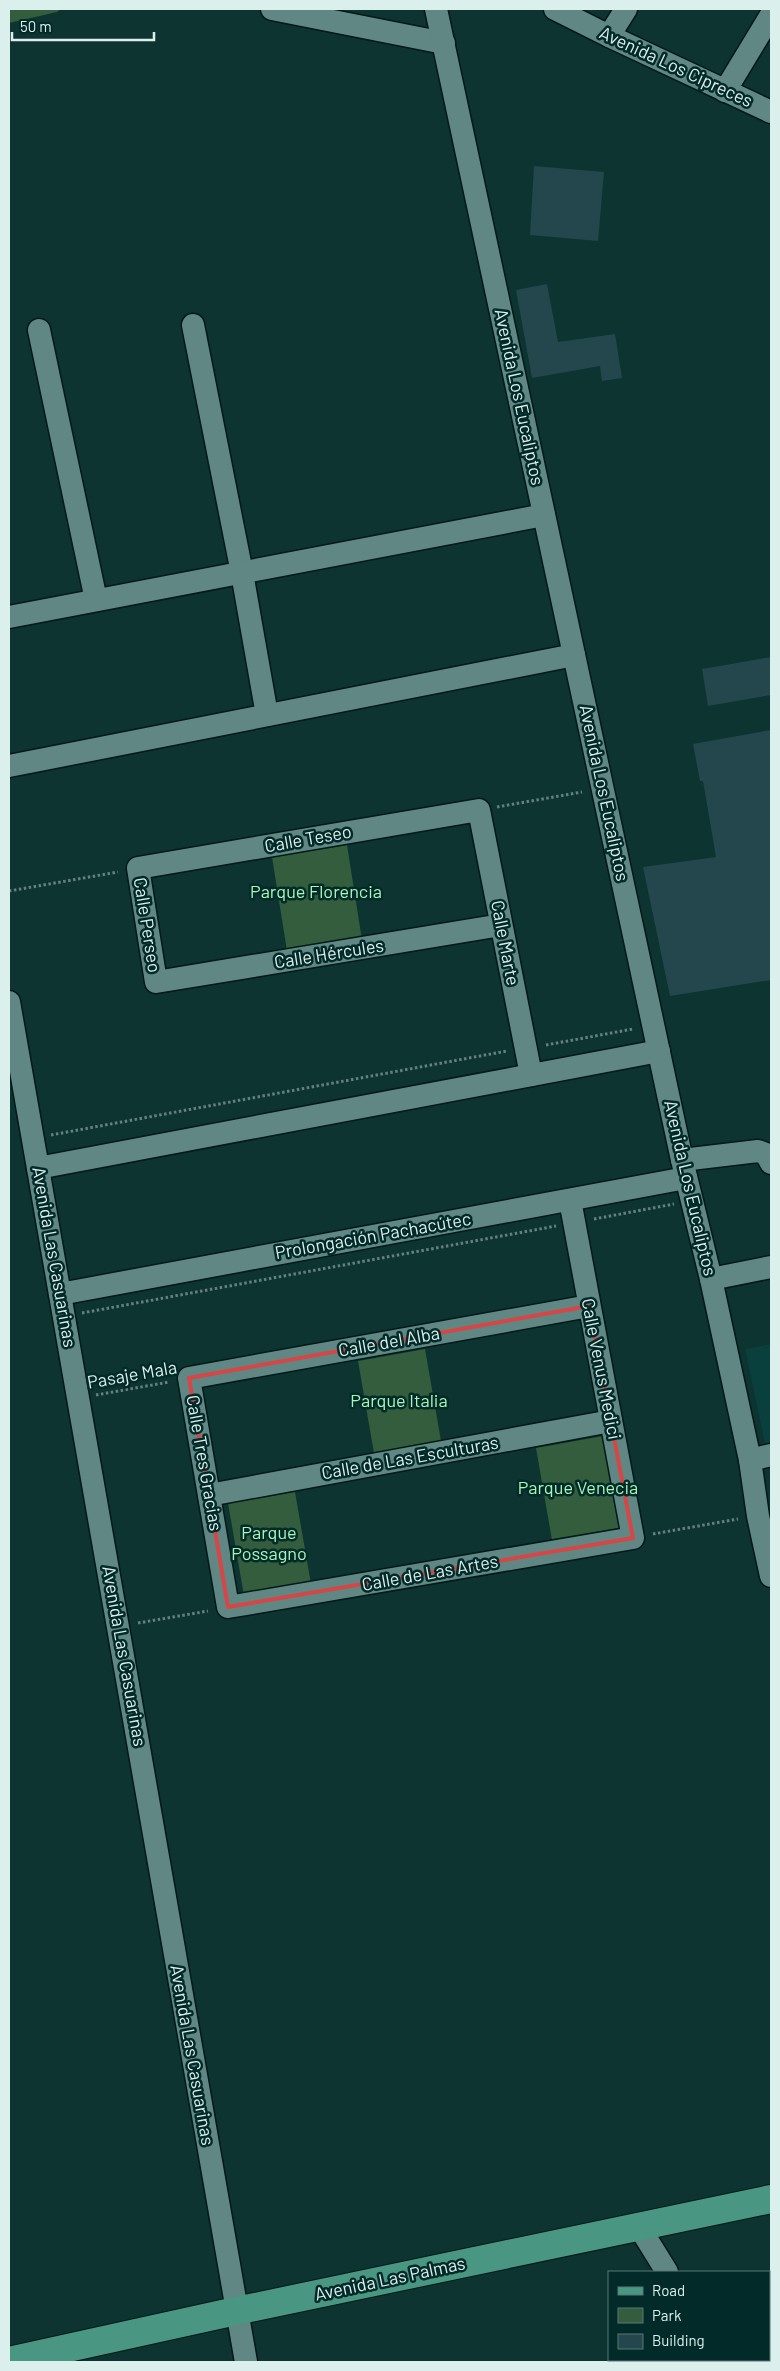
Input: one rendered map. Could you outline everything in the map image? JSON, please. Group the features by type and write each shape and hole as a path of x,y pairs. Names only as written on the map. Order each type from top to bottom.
{"main road":[{"name":"Avenida Las Palmas","path":"9,2361 236,2311 771,2199"}],"street":[{"path":"272,9 444,43"},
{"name":"Avenida Los Eucaliptos","path":"436,9 691,1201 761,1457 758,1516 771,1576"},
{"name":"Avenida Los Cipreces","path":"555,9 771,112"},
{"path":"609,36 626,9"},
{"path":"725,91 771,15"},
{"path":"193,325 242,573 267,715"},
{"path":"39,330 96,600"},
{"path":"9,617 544,515"},
{"path":"9,766 574,655"},
{"name":"Calle Teseo","path":"138,868 478,810"},
{"name":"Calle Marte","path":"478,810 531,1075"},
{"name":"Calle Perseo","path":"138,868 156,982"},
{"name":"Calle Hércules","path":"156,982 501,925"},
{"name":"Avenida Las Casuarinas","path":"9,1002 246,2362"},
{"path":"38,1168 659,1051"},
{"name":"Prolongación Pachacútec","path":"60,1294 570,1200 758,1151 766,1154 771,1163"},
{"name":"Calle Venus Medici","path":"570,1200 633,1538"},
{"path":"711,1279 771,1267"},
{"name":"Calle del Alba","path":"189,1378 590,1306"},
{"name":"Calle Tres Gracias","path":"189,1378 228,1608"},
{"name":"Calle de Las Esculturas","path":"209,1495 611,1421"},
{"name":"Calle de Las Artes","path":"228,1608 633,1538"},
{"path":"638,2226 666,2271"}],"path":[{"path":"478,810 603,788"},
{"path":"9,891 138,868"},
{"path":"33,1138 653,1025"},
{"path":"64,1317 691,1201"},
{"name":"Pasaje Mala","path":"78,1398 189,1378"},
{"path":"633,1538 758,1516"},
{"path":"119,1626 228,1608"}],"highlighted area":[{"path":"589,1306 633,1538 228,1607 189,1378"}],"shaded area":[{"path":"771,1344 771,1472 745,1349"}],"green space":[{"path":"9,9 61,9 57,12 9,23"},
{"name":"Parque Florencia","path":"347,845 362,940 287,951 272,857"},
{"name":"Parque Italia","path":"425,1349 441,1441 374,1453 358,1361"},
{"name":"Parque Venecia","path":"603,1436 619,1528 552,1540 536,1448"},
{"name":"Parque Possagno","path":"295,1492 311,1584 244,1596 228,1503"}],"building":[{"path":"534,166 604,172 598,241 530,235"},
{"path":"547,284 558,342 615,334 622,378 602,381 600,366 532,378 516,290"},
{"path":"771,657 771,695 708,706 702,669"},
{"path":"771,730 771,980 670,996 643,867 716,857 703,781 700,781 693,744"}]}
